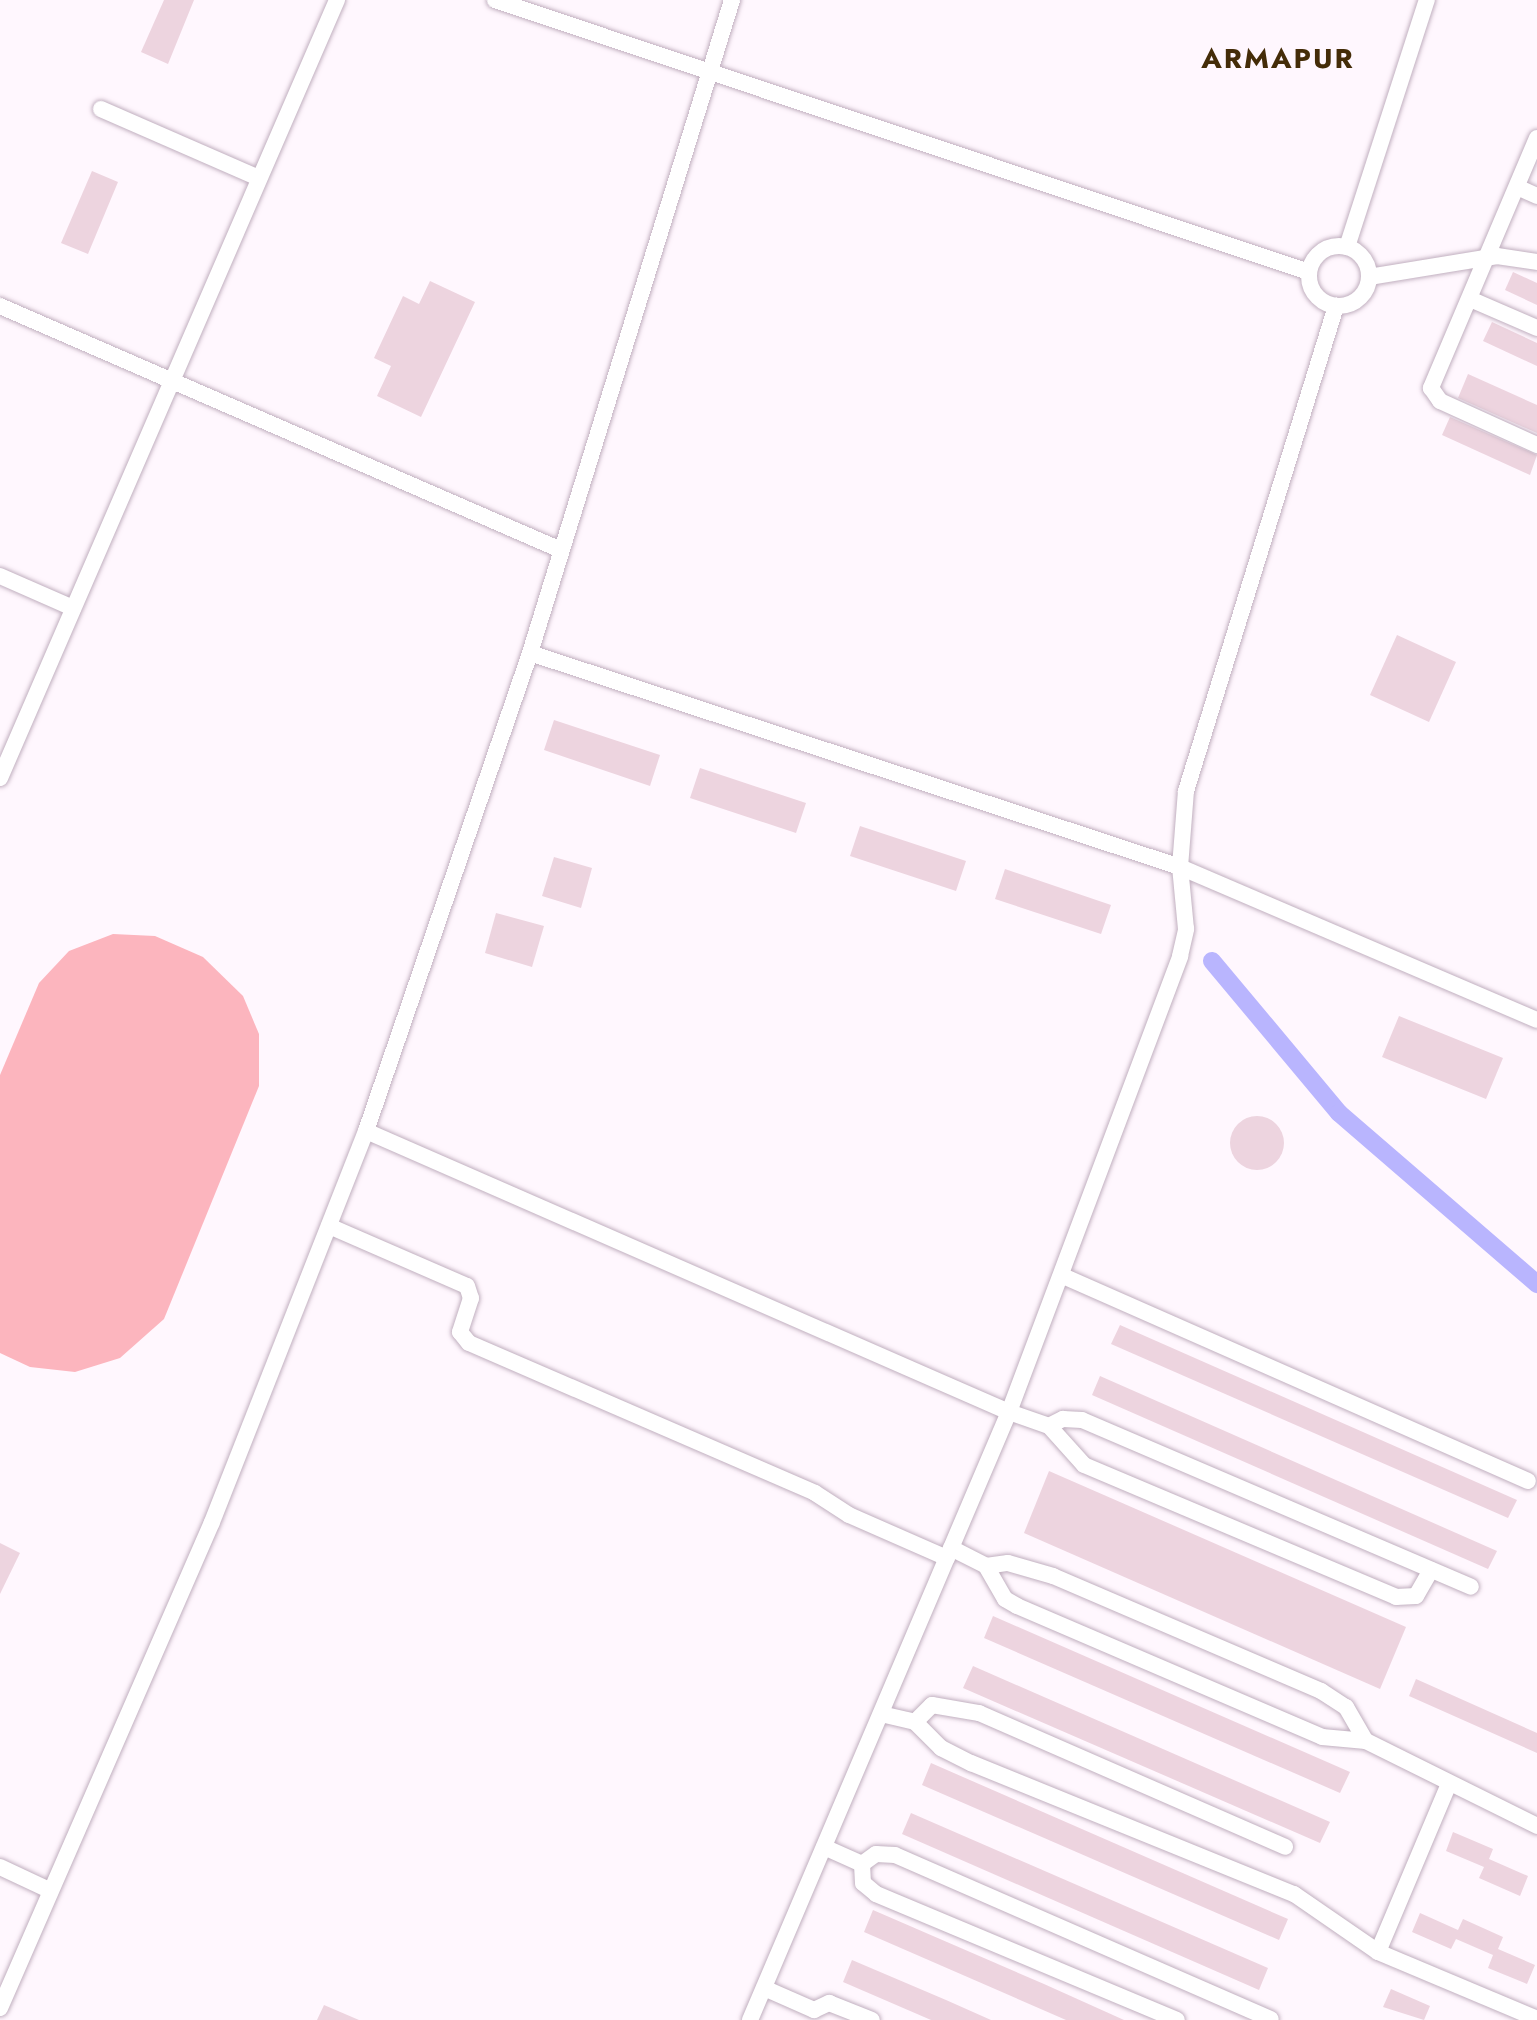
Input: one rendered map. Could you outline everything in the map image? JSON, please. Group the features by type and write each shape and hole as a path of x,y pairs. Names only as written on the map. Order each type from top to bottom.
{"street":[{"path":"0,778 6,747 73,608 336,0"},
{"path":"495,0 1309,272"},
{"path":"0,2008 212,1522 366,1131 530,653 732,0"},
{"path":"1347,247 1426,0"},
{"path":"101,108 259,178"},
{"path":"1537,138 1489,258 1433,381 1434,394 1537,446"},
{"path":"1517,187 1537,196"},
{"path":"1347,247 1363,258 1369,277 1355,302 1336,306 1312,291 1309,272 1326,249 1347,247"},
{"path":"1369,277 1513,255 1537,262"},
{"path":"1470,299 1537,328"},
{"path":"0,306 561,550"},
{"path":"750,2020 1009,1412 1063,1276 1180,956 1186,929 1180,867 1186,791 1336,306"},
{"path":"0,576 73,608"},
{"path":"530,653 1180,867 1537,1020"},
{"path":"366,1131 1009,1412 1049,1426 1084,1465 1396,1597 1416,1596 1431,1570"},
{"path":"329,1226 467,1286 471,1298 460,1332 469,1343 815,1493 849,1515 986,1566 1008,1563 1053,1576 1321,1691 1346,1707 1366,1741"},
{"path":"1063,1276 1528,1481"},
{"path":"1049,1426 1063,1419 1082,1420 1471,1587"},
{"path":"986,1566 1005,1599 1017,1606 1322,1737 1366,1741 1448,1786 1537,1826"},
{"path":"915,1721 932,1705 979,1713 1285,1847"},
{"path":"881,1714 915,1721 941,1748 971,1763 1294,1894 1378,1952 1537,2019"},
{"path":"1378,1952 1448,1786"},
{"path":"824,1847 862,1864"},
{"path":"862,1864 876,1854 895,1855 1271,2019"},
{"path":"862,1864 863,1883 876,1894 1177,2020"},
{"path":"0,1867 51,1891"},
{"path":"764,1988 814,2015 829,2003 872,2020"}],"shaded area":[{"path":"113,934 155,936 203,957 243,996 259,1034 259,1086 164,1319 120,1358 75,1372 30,1367 0,1353 0,1075 39,983 69,951"}],"building":[{"path":"164,0 194,0 168,64 141,52"},
{"path":"92,171 118,182 88,254 61,243"},
{"path":"1513,272 1537,283 1537,305 1505,290"},
{"path":"430,281 475,302 421,417 377,396 391,366 374,358 403,296 419,304"},
{"path":"1492,322 1537,343 1537,366 1483,341"},
{"path":"1468,374 1537,405 1537,433 1458,398"},
{"path":"1450,417 1537,455 1530,475 1442,435"},
{"path":"1397,635 1456,662 1429,722 1370,695"},
{"path":"554,720 660,755 650,786 544,750"},
{"path":"700,768 806,803 796,833 690,798"},
{"path":"860,826 966,861 956,891 850,856"},
{"path":"554,857 592,868 581,908 542,896"},
{"path":"1005,869 1111,905 1101,934 995,899"},
{"path":"496,913 544,926 532,967 485,953"},
{"path":"1399,1016 1503,1058 1486,1099 1382,1057"},
{"path":"1257,1116 1276,1124 1284,1143 1276,1162 1257,1170 1238,1162 1230,1143 1238,1124"},
{"path":"1120,1325 1517,1500 1508,1518 1111,1344"},
{"path":"1100,1376 1497,1551 1488,1569 1092,1395"},
{"path":"1049,1471 1406,1627 1380,1689 1024,1533"},
{"path":"0,1543 20,1553 0,1594"},
{"path":"993,1616 1350,1772 1340,1793 984,1638"},
{"path":"973,1666 1330,1822 1320,1843 963,1688"},
{"path":"1416,1679 1537,1733 1537,1753 1409,1696"},
{"path":"931,1763 1288,1919 1279,1940 922,1785"},
{"path":"911,1813 1268,1968 1259,1990 902,1834"},
{"path":"1453,1832 1493,1849 1489,1859 1528,1876 1520,1896 1479,1878 1484,1867 1446,1851"},
{"path":"873,1910 1124,2020 1066,2020 864,1932"},
{"path":"1420,1913 1458,1930 1463,1919 1503,1937 1498,1949 1535,1965 1527,1984 1488,1968 1493,1955 1456,1939 1451,1949 1412,1932"},
{"path":"852,1960 991,2020 931,2020 843,1982"},
{"path":"1391,1989 1430,2006 1424,2020 1383,2007"},
{"path":"324,2005 359,2020 317,2020"}],"waterway":[{"path":"1212,961 1339,1113 1537,1284"}],"district":[{"name":"ARMAPUR","path":"1278,59"}]}
